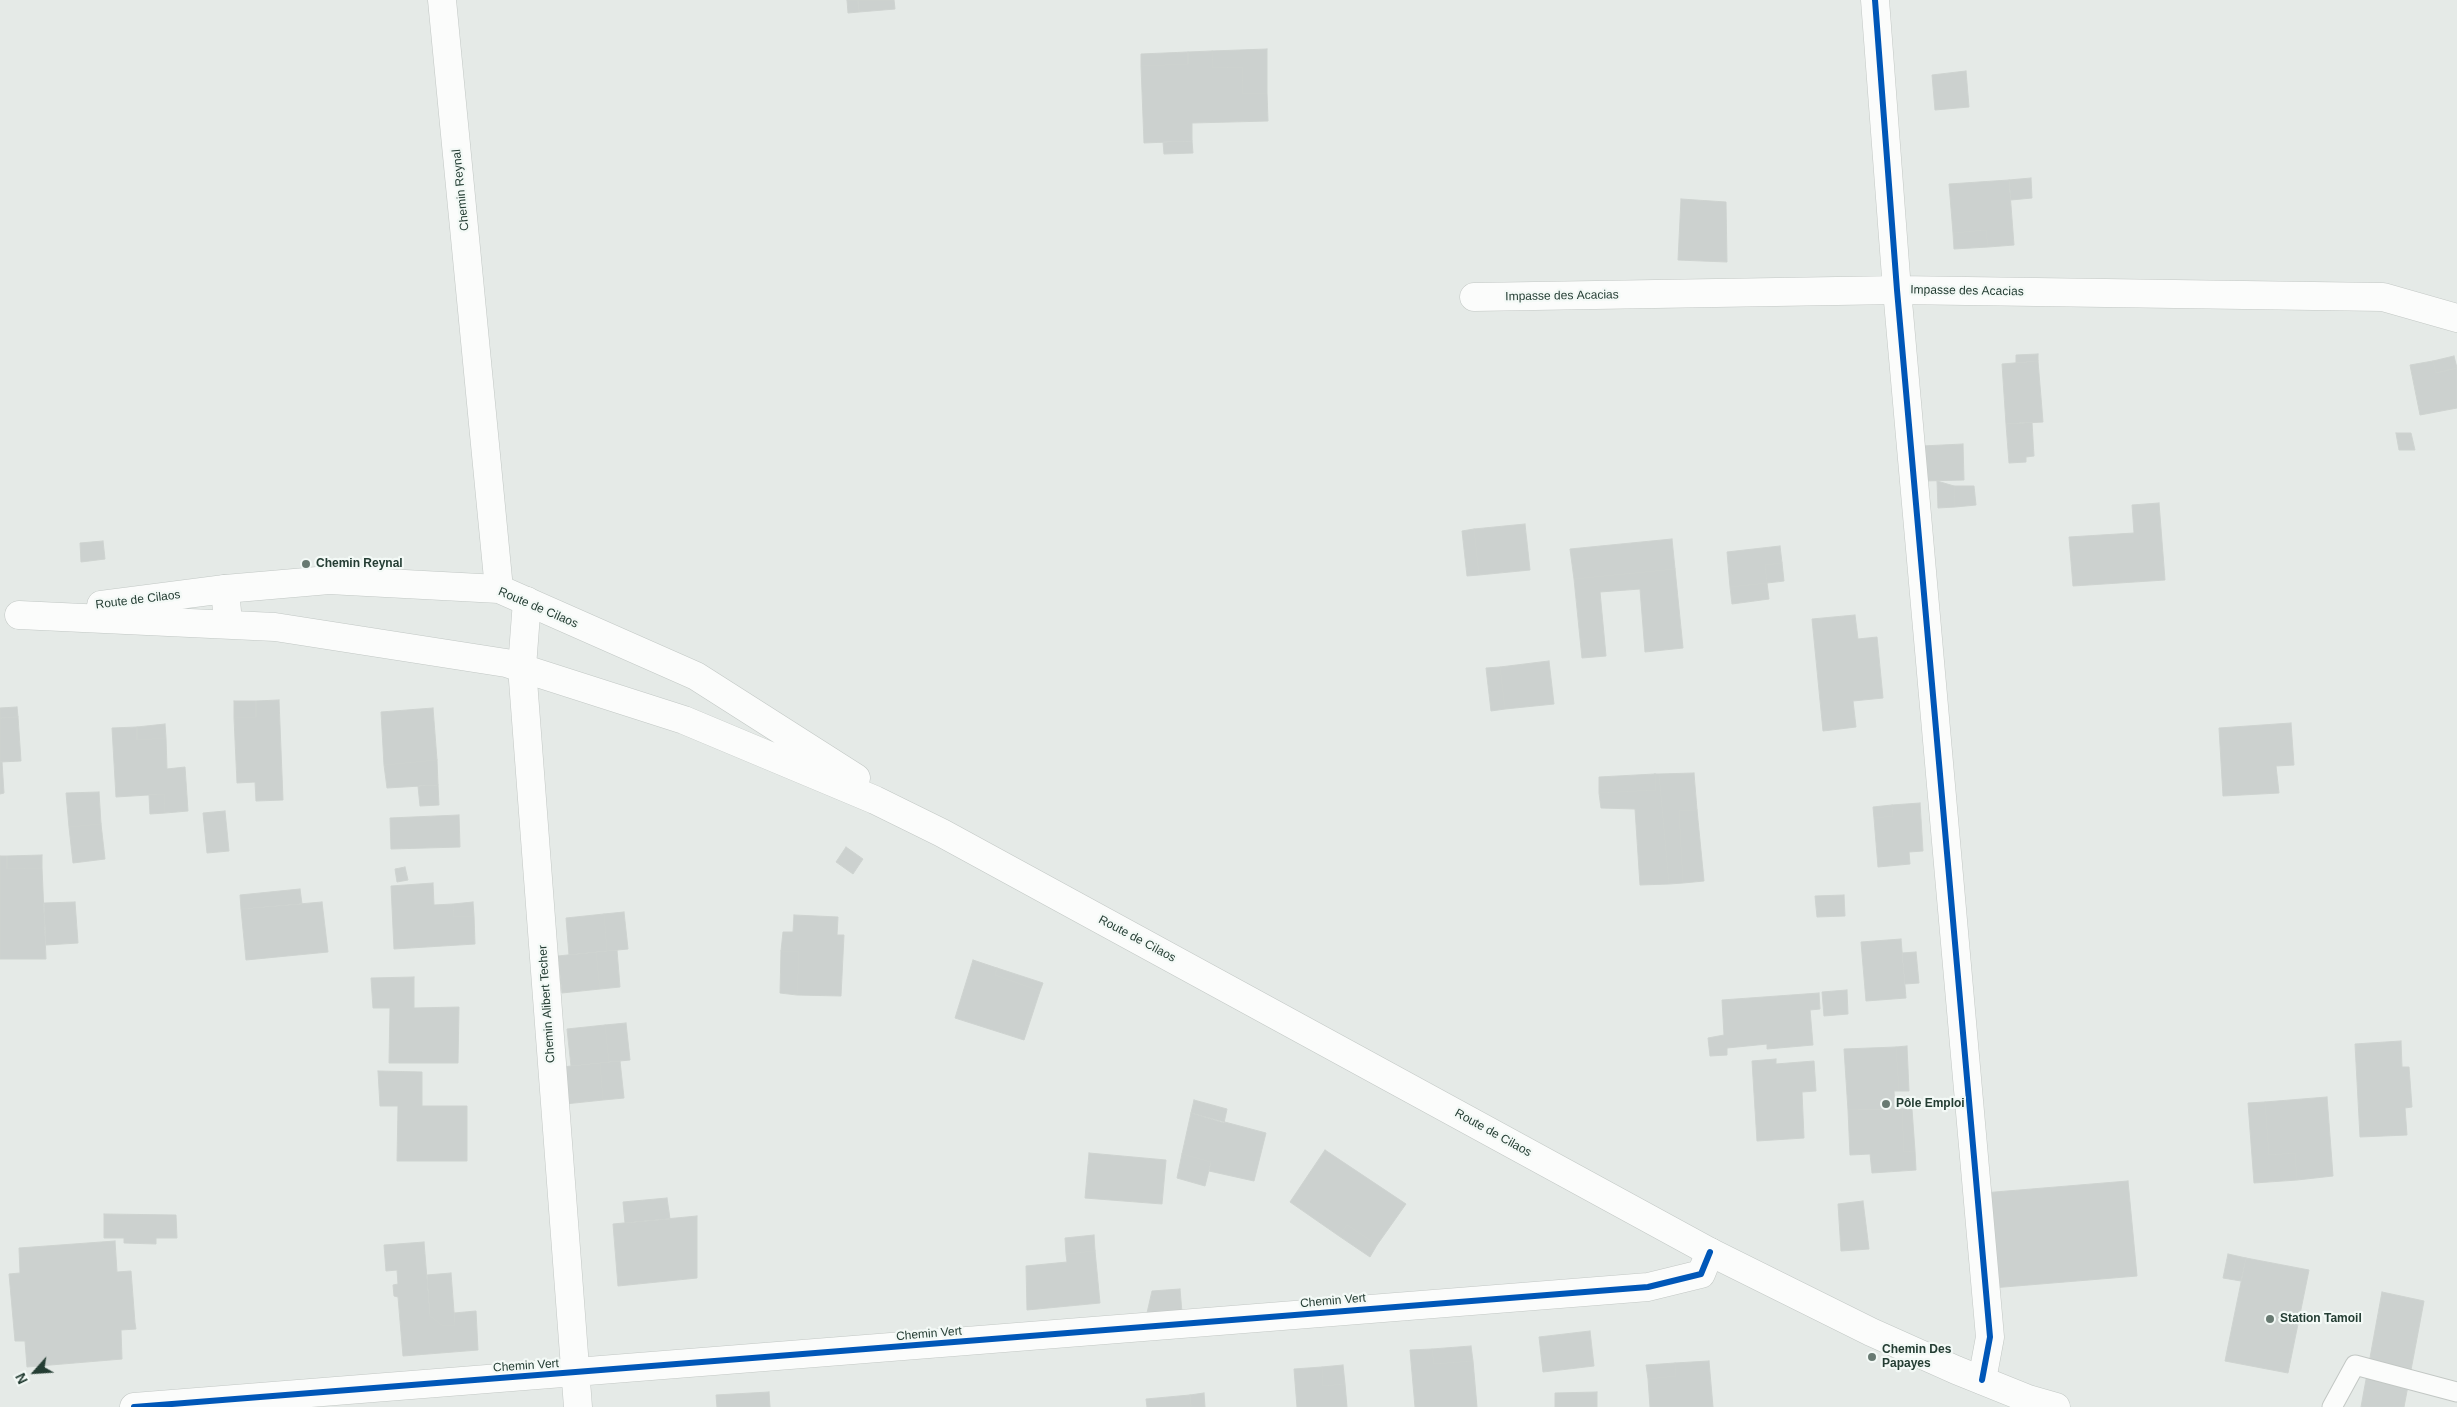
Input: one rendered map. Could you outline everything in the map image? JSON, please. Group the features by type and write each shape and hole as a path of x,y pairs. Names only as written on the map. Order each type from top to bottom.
{"street":[{"name":"Chemin Reynal","path":"442,0 499,589"},
{"path":"1874,0 1897,290 1990,1337 1982,1380"},
{"name":"Impasse des Acacias","path":"1474,297 1897,290 2383,297 2457,318"},
{"name":"Route de Cilaos","path":"10,615 226,589 329,580 499,589 696,676 942,834"},
{"path":"226,589 228,623"},
{"name":"Chemin Alibert Techer","path":"527,601 522,667 578,1407"},
{"name":"Route de Cilaos","path":"10,615 228,623 275,627 506,663 684,720 875,800 942,834 1710,1252 1871,1332 1982,1380 2026,1403 2056,1407"},
{"name":"Chemin Vert","path":"134,1407 575,1374 1648,1286 1700,1274 1710,1252"}],"lane":[{"path":"2332,1407 2355,1365 2457,1392"}],"building":[{"path":"847,0 858,0 859,12 848,13"},
{"path":"858,0 894,0 895,9 859,12"},
{"path":"1267,49 1267,93 1243,94 1242,67 1213,68 1212,51"},
{"path":"1212,51 1213,68 1242,67 1243,94 1267,93 1268,121 1192,123 1192,141 1144,143 1141,66 1188,64 1188,52"},
{"path":"1188,52 1188,64 1141,66 1141,54"},
{"path":"1966,71 1969,107 1935,110 1932,75"},
{"path":"1192,141 1193,153 1164,154 1163,142"},
{"path":"2031,178 2032,198 2011,200 2009,180"},
{"path":"2009,180 2014,245 1988,247 1986,230 1953,233 1949,184"},
{"path":"1681,199 1726,202 1727,262 1678,260"},
{"path":"1986,230 1988,247 1954,249 1953,233"},
{"path":"2038,354 2038,361 2016,363 2016,355"},
{"path":"2454,356 2457,368 2436,373 2433,361"},
{"path":"2038,361 2043,422 2006,424 2002,364"},
{"path":"2433,361 2436,373 2457,368 2457,408 2420,415 2410,365"},
{"path":"2032,422 2034,456 2026,457 2026,462 2009,463 2006,424"},
{"path":"2396,433 2411,433 2415,450 2399,450"},
{"path":"1963,444 1964,480 1923,481 1922,446"},
{"path":"1937,481 1954,486 1955,507 1938,508"},
{"path":"1954,486 1974,486 1976,505 1955,507"},
{"path":"2159,503 2165,580 2073,586 2069,537 2134,533 2132,505"},
{"path":"1525,524 1530,570 1479,575 1474,529"},
{"path":"1474,529 1479,575 1467,576 1462,531"},
{"path":"1672,539 1675,569 1574,579 1570,549"},
{"path":"103,541 105,559 81,562 80,543"},
{"path":"1780,546 1782,563 1765,565 1767,583 1730,587 1727,552"},
{"path":"1782,563 1784,581 1767,583 1765,565"},
{"path":"1675,569 1683,648 1645,652 1640,589 1600,592 1606,656 1582,658 1574,579"},
{"path":"1767,583 1769,599 1732,604 1730,587"},
{"path":"1855,615 1858,639 1877,637 1883,698 1853,701 1856,727 1823,731 1812,619"},
{"path":"1549,661 1554,704 1505,709 1500,667"},
{"path":"1500,667 1505,709 1491,711 1486,668"},
{"path":"279,700 283,800 256,801 255,782 237,783 234,718 256,717 256,701"},
{"path":"234,701 256,701 256,717 234,718"},
{"path":"17,707 18,717 0,718 0,708"},
{"path":"433,708 437,760 384,765 381,712"},
{"path":"18,717 21,761 0,762 0,718"},
{"path":"2291,723 2294,765 2276,766 2279,793 2223,796 2219,728"},
{"path":"165,724 166,738 137,740 137,727"},
{"path":"137,727 137,740 166,738 167,769 185,767 188,811 165,813 164,794 116,797 112,728"},
{"path":"437,760 438,785 387,788 384,765"},
{"path":"0,762 2,762 4,793 0,794"},
{"path":"1694,773 1697,810 1679,811 1683,883 1669,884 1659,774"},
{"path":"1655,774 1656,790 1599,793 1599,777"},
{"path":"1655,774 1659,774 1669,884 1640,885 1635,809 1601,808 1599,793 1656,790"},
{"path":"438,785 439,805 420,806 418,786"},
{"path":"99,792 101,824 69,827 66,793"},
{"path":"164,794 165,813 150,814 149,795"},
{"path":"1920,803 1923,851 1909,852 1910,864 1878,867 1874,818 1893,816 1892,805"},
{"path":"1892,805 1893,816 1874,818 1873,807"},
{"path":"1697,810 1704,881 1683,883 1679,811"},
{"path":"225,811 229,851 207,853 203,813"},
{"path":"459,815 460,847 391,849 390,818"},
{"path":"101,824 105,859 73,863 69,827"},
{"path":"846,847 863,859 853,874 836,862"},
{"path":"42,855 42,868 7,869 7,856"},
{"path":"0,856 7,856 7,869 42,868 46,959 0,959"},
{"path":"405,867 408,880 397,882 395,869"},
{"path":"433,883 434,905 453,904 454,917 474,916 475,944 394,949 391,886"},
{"path":"300,889 302,904 241,909 240,895"},
{"path":"1844,895 1845,916 1817,917 1815,896"},
{"path":"75,902 78,943 46,945 44,903"},
{"path":"322,902 328,952 246,960 241,909"},
{"path":"473,902 474,916 454,917 453,904"},
{"path":"624,912 628,949 607,951 604,914"},
{"path":"604,914 607,951 569,955 566,918"},
{"path":"794,915 838,917 837,935 844,935 841,996 797,995 799,952 781,951 783,932 793,932"},
{"path":"1901,939 1906,998 1866,1001 1861,942"},
{"path":"617,950 620,987 600,989 596,952"},
{"path":"781,951 799,952 797,995 780,993"},
{"path":"596,952 600,989 562,993 558,956"},
{"path":"1916,952 1919,983 1905,984 1902,953"},
{"path":"973,960 997,968 995,975 1040,991 1024,1040 955,1018"},
{"path":"997,968 1043,983 1040,991 995,975"},
{"path":"414,977 414,1008 459,1007 458,1063 389,1063 390,1008 373,1008 371,978"},
{"path":"1847,990 1848,1014 1824,1016 1822,992"},
{"path":"1819,993 1820,1009 1810,1010 1813,1045 1767,1049 1767,1044 1727,1048 1727,1055 1710,1056 1708,1038 1724,1035 1722,1000"},
{"path":"626,1023 630,1060 609,1062 605,1025"},
{"path":"605,1025 609,1062 571,1066 567,1029"},
{"path":"2401,1041 2402,1067 2409,1067 2412,1107 2405,1108 2407,1135 2360,1137 2355,1044"},
{"path":"1907,1046 1909,1091 1899,1091 1896,1047"},
{"path":"1896,1047 1899,1091 1894,1091 1895,1109 1848,1110 1844,1049"},
{"path":"1776,1059 1776,1064 1814,1061 1816,1091 1802,1092 1804,1138 1757,1141 1752,1061"},
{"path":"620,1061 624,1098 603,1100 600,1063"},
{"path":"600,1063 603,1100 565,1104 562,1067"},
{"path":"378,1071 422,1072 422,1106 467,1106 467,1161 397,1161 398,1106 380,1106"},
{"path":"2327,1097 2333,1176 2297,1180 2295,1153 2269,1155 2265,1102"},
{"path":"1194,1100 1227,1109 1224,1123 1191,1113"},
{"path":"2265,1102 2269,1155 2295,1153 2297,1180 2254,1183 2248,1103"},
{"path":"1902,1109 1912,1109 1915,1151 1904,1152"},
{"path":"1902,1109 1904,1152 1915,1151 1916,1170 1872,1173 1870,1154 1850,1155 1848,1110"},
{"path":"1191,1113 1266,1133 1254,1181 1209,1171 1211,1162 1182,1154"},
{"path":"1325,1150 1406,1204 1377,1245 1347,1225 1339,1236 1290,1202"},
{"path":"1089,1153 1166,1160 1162,1204 1085,1198"},
{"path":"1182,1154 1211,1162 1205,1186 1177,1178"},
{"path":"2128,1181 2137,1276 1992,1288 1983,1193"},
{"path":"667,1198 670,1219 625,1223 623,1202"},
{"path":"1863,1201 1869,1249 1841,1251 1838,1204"},
{"path":"104,1214 176,1215 177,1238 156,1238 156,1244 124,1243 124,1238 104,1238"},
{"path":"697,1216 697,1278 618,1286 613,1224"},
{"path":"1347,1225 1377,1245 1370,1257 1339,1236"},
{"path":"1094,1235 1095,1251 1066,1254 1065,1238"},
{"path":"115,1241 117,1272 131,1271 136,1329 121,1330 122,1359 27,1367 25,1341 15,1341 9,1274 20,1273 19,1248"},
{"path":"424,1242 430,1316 443,1326 455,1325 454,1313 476,1311 478,1350 403,1356 398,1297 394,1296 393,1285 398,1284 397,1270 386,1271 384,1245"},
{"path":"1095,1251 1100,1303 1027,1310 1026,1266 1067,1262 1066,1254"},
{"path":"2228,1254 2246,1258 2241,1281 2223,1278"},
{"path":"2246,1258 2309,1270 2288,1373 2225,1361"},
{"path":"451,1273 455,1325 443,1326 430,1316 427,1275"},
{"path":"1180,1289 1183,1324 1144,1326 1152,1291"},
{"path":"2382,1292 2424,1301 2404,1407 2361,1407"},
{"path":"1590,1331 1594,1366 1543,1372 1539,1337"},
{"path":"1471,1346 1473,1361 1434,1364 1432,1349"},
{"path":"1432,1349 1434,1364 1473,1361 1477,1407 1415,1407 1410,1350"},
{"path":"1709,1361 1713,1407 1650,1407 1648,1379 1676,1376 1675,1363"},
{"path":"1675,1363 1676,1376 1648,1379 1646,1365"},
{"path":"1343,1365 1345,1384 1323,1386 1322,1367"},
{"path":"1322,1367 1323,1386 1345,1384 1347,1407 1297,1407 1294,1369"},
{"path":"769,1392 770,1407 717,1407 716,1395"},
{"path":"1597,1392 1597,1407 1555,1407 1555,1393"},
{"path":"1204,1393 1205,1407 1191,1407 1190,1395"},
{"path":"1190,1395 1191,1407 1147,1407 1146,1399"}],"cycle path":[{"path":"1875,0 1897,290 1990,1337 1982,1380"},
{"path":"134,1407 1648,1287 1701,1274 1710,1252"}],"place":[{"name":"Chemin Reynal","path":"306,564"},
{"name":"Pôle Emploi","path":"1886,1104"},
{"name":"Station Tamoil","path":"2270,1319"},
{"name":"Chemin Des Papayes","path":"1872,1357"}]}
